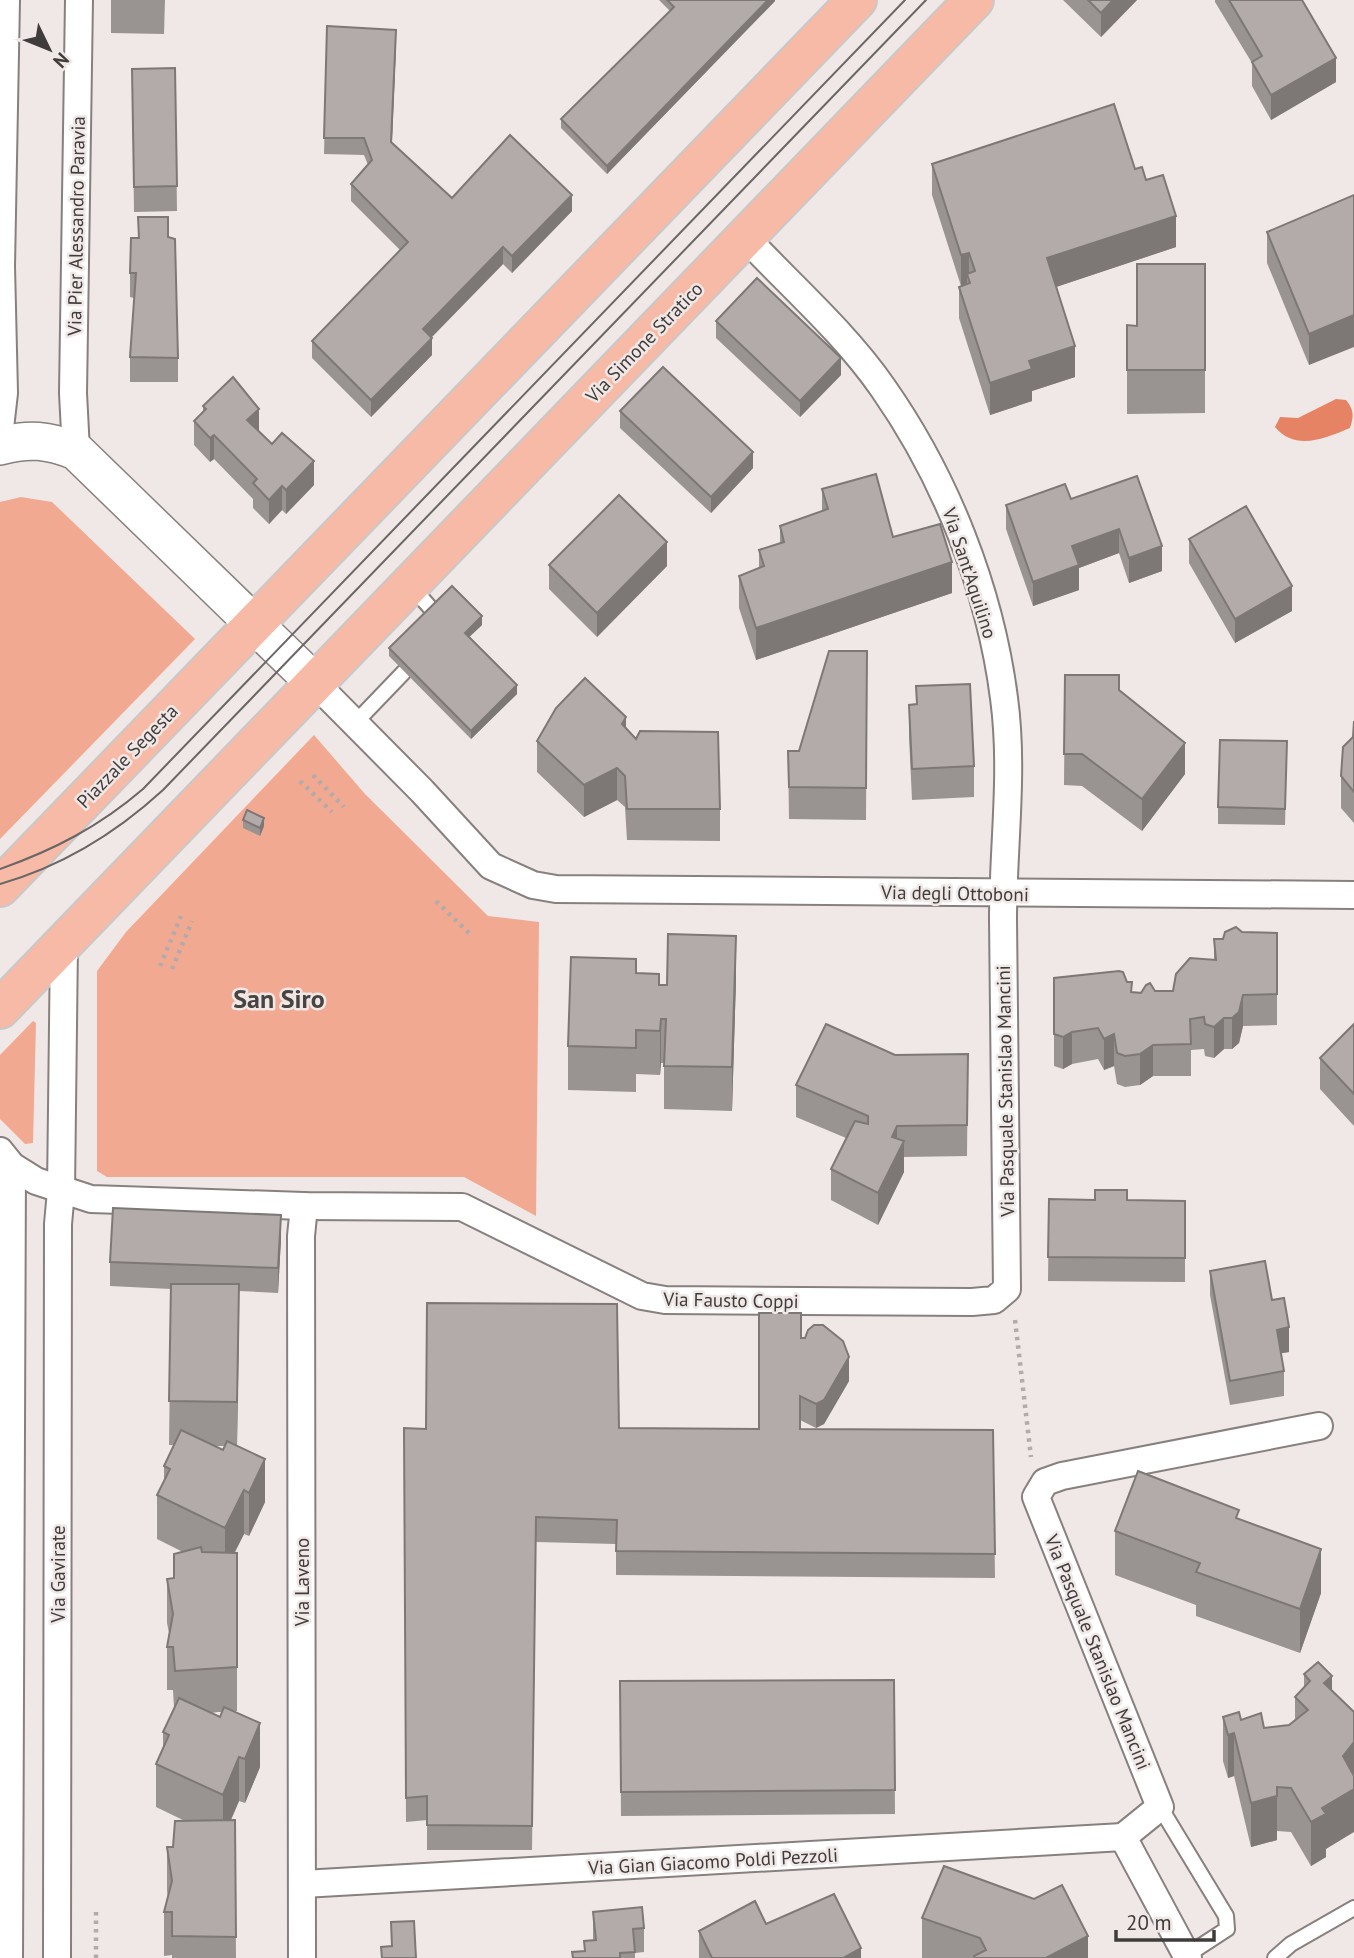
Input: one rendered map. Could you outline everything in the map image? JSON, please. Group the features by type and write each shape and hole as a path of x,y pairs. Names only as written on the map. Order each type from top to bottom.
{"main road":[{"path":"254,625 857,0"},
{"name":"Via Simone Stratico","path":"315,683 422,598 746,237 974,0"},
{"name":"Piazzale Segesta","path":"0,887 254,625"},
{"path":"0,1009 315,683"}],"street":[{"path":"0,428 4,393 1,266 6,0"},
{"name":"Via Pier Alessandro Paravia","path":"76,452 73,393 79,0"},
{"name":"Via Sant'Aquilino","path":"746,237 832,328 883,387 927,461 958,526 991,627 1005,699 1007,766 1003,893"},
{"path":"0,446 24,439 49,441 76,452 355,723"},
{"name":"Via degli Ottoboni","path":"355,723 491,866 533,885 556,890 1354,895"},
{"name":"Via Pasquale Stanislao Mancini","path":"1003,893 1007,1289"},
{"path":"61,1191 64,943"},
{"path":"6,1158 36,1181 91,1199 304,1206"},
{"path":"6,1158 9,1958"},
{"name":"Via Gavirate","path":"57,1958 58,1224 61,1191"},
{"name":"Via Fausto Coppi","path":"304,1206 462,1207 642,1296 666,1300 972,1302 994,1300 1007,1289"},
{"name":"Via Laveno","path":"302,1958 301,1236 304,1206"},
{"path":"1036,1497 1045,1482 1062,1476 1319,1426"},
{"name":"Via Pasquale Stanislao Mancini","path":"1036,1497 1160,1807"},
{"path":"1123,1837 1160,1807"},
{"name":"Via Pasquale Stanislao Mancini","path":"1123,1837 1188,1956"},
{"name":"Via Gian Giacomo Poldi Pezzoli","path":"303,1884 1123,1837"}],"lane":[{"path":"355,723 404,672"},
{"name":"Via Pasquale Stanislao Mancini","path":"1160,1807 1226,1916 1227,1929 1188,1956"},
{"path":"1275,1958 1292,1944 1354,1908"}],"path":[{"path":"313,775 345,807"},
{"path":"300,781 332,812"},
{"path":"436,901 472,936"},
{"path":"160,965 181,916"},
{"path":"172,969 192,921"},
{"path":"1014,1319 1036,1497"},
{"path":"96,1907 96,1958"}],"shaded area":[{"path":"1336,399 1346,400 1351,407 1353,417 1350,428 1320,439 1301,441 1292,439 1275,427 1280,417 1298,418"},
{"path":"21,497 52,502 195,639 0,839 0,502"},
{"path":"314,735 365,794 488,916 539,922 536,1216 464,1177 107,1177 97,1171 97,971 126,932"},
{"path":"33,1021 36,1023 33,1143 25,1144 0,1119 0,1055"}],"building":[{"path":"667,0 768,0 607,166 561,119 674,7"},
{"path":"1088,0 1113,0 1101,13"},
{"path":"1229,0 1302,0 1336,58 1271,95 1252,62 1262,56"},
{"path":"327,26 396,30 391,142 452,198 510,135 572,195 512,256 503,247 423,329 432,338 371,400 312,341 408,242 351,184 372,160 364,138 324,138"},
{"path":"175,68 177,186 134,187 132,69"},
{"path":"1114,104 1135,169 1142,167 1146,180 1163,175 1176,216 1047,258 1075,346 1029,361 1032,369 990,383 959,287 970,283 967,274 975,271 969,253 961,255 932,164"},
{"path":"1354,195 1354,315 1309,334 1267,232"},
{"path":"138,217 168,217 168,237 175,239 178,358 130,357 136,273 130,273 131,238 139,238"},
{"path":"1137,264 1205,264 1205,370 1127,370 1127,325 1137,326"},
{"path":"757,278 841,358 800,401 716,321"},
{"path":"663,367 753,452 711,497 620,411"},
{"path":"233,377 259,409 247,420 272,444 282,433 314,461 286,490 282,486 269,500 253,483 257,479 214,435 210,438 194,421 206,409 203,406"},
{"path":"876,474 893,537 940,524 952,562 756,628 739,576 764,566 759,550 784,542 780,526 828,509 822,489"},
{"path":"1137,476 1162,546 1129,558 1119,529 1072,546 1079,565 1033,582 1006,505 1065,484 1071,499"},
{"path":"619,495 667,542 597,613 549,565"},
{"path":"1246,506 1292,586 1235,619 1189,539"},
{"path":"452,586 482,616 465,633 517,685 471,731 389,648"},
{"path":"829,651 867,651 866,788 789,787 788,751 799,751"},
{"path":"1065,675 1119,675 1119,690 1185,743 1142,799 1082,754 1064,754"},
{"path":"585,678 626,717 622,724 636,739 640,731 718,732 720,809 627,809 625,776 617,768 584,785 537,741 556,708"},
{"path":"970,684 974,766 912,769 909,705 917,704 916,686"},
{"path":"1354,721 1354,792 1341,776 1343,747 1353,737"},
{"path":"1220,740 1287,741 1285,809 1218,807"},
{"path":"247,810 264,818 260,828 243,820"},
{"path":"1236,927 1242,932 1277,933 1277,994 1243,995 1239,1012 1232,1018 1224,1018 1214,1027 1205,1024 1204,1017 1190,1019 1191,1044 1153,1045 1140,1054 1125,1056 1117,1053 1114,1034 1104,1039 1098,1028 1072,1032 1063,1037 1054,1034 1054,978 1119,971 1123,972 1127,982 1132,982 1131,992 1141,993 1150,983 1155,991 1173,991 1176,974 1190,958 1216,960 1214,939 1223,939 1225,932"},
{"path":"668,934 736,936 732,1067 664,1066 666,1019 661,1019 660,1031 636,1030 636,1048 568,1046 571,957 636,959 636,973 659,974 659,985 667,985"},
{"path":"826,1024 895,1055 968,1054 967,1125 897,1126 892,1137 904,1141 878,1193 831,1169 855,1121 868,1124 868,1116 796,1085"},
{"path":"1354,1024 1354,1094 1320,1058"},
{"path":"1095,1190 1127,1190 1127,1200 1185,1201 1185,1258 1048,1257 1049,1199 1095,1200"},
{"path":"113,1208 281,1215 278,1268 110,1262"},
{"path":"1265,1261 1272,1300 1284,1298 1289,1327 1277,1330 1284,1371 1230,1381 1210,1271"},
{"path":"171,1284 239,1284 237,1402 169,1401"},
{"path":"427,1303 617,1304 619,1428 759,1429 759,1313 801,1313 801,1338 805,1338 814,1325 823,1325 843,1341 849,1357 824,1400 816,1404 800,1396 800,1429 993,1430 995,1554 616,1551 617,1520 536,1517 532,1826 427,1825 427,1796 406,1798 404,1428 426,1429"},
{"path":"181,1430 223,1450 227,1441 265,1459 249,1493 244,1490 225,1528 157,1495 170,1469 164,1466"},
{"path":"1138,1471 1239,1510 1236,1518 1321,1549 1300,1609 1196,1572 1200,1563 1115,1531"},
{"path":"201,1547 202,1552 237,1553 237,1667 175,1671 173,1647 167,1647 173,1614 167,1579 174,1578 174,1554"},
{"path":"1318,1662 1332,1676 1324,1683 1354,1712 1354,1742 1343,1756 1354,1776 1354,1789 1322,1808 1326,1814 1311,1822 1291,1788 1277,1787 1277,1796 1251,1803 1234,1733 1228,1735 1223,1717 1239,1712 1241,1720 1261,1713 1264,1728 1289,1725 1308,1710 1295,1697 1310,1681 1304,1674"},
{"path":"894,1680 895,1790 621,1792 620,1681"},
{"path":"179,1698 220,1717 224,1707 260,1723 245,1759 239,1757 223,1795 156,1764 169,1735 163,1732"},
{"path":"235,1820 236,1937 172,1936 172,1912 164,1912 172,1881 167,1847 173,1847 175,1821"},
{"path":"944,1866 1034,1899 1062,1885 1088,1936 1046,1958 975,1958 974,1956 986,1950 980,1938 922,1918"},
{"path":"834,1894 861,1948 843,1958 712,1958 699,1931 755,1901 766,1924"},
{"path":"642,1907 644,1928 633,1929 635,1952 620,1953 620,1958 573,1958 572,1952 585,1951 584,1941 596,1940 593,1912"},
{"path":"414,1921 416,1958 382,1958 381,1947 392,1946 391,1922"}],"tram line":[{"path":"0,869 76,836 143,789 905,0"},
{"path":"0,884 45,868 87,847 126,821 163,790 926,0"}],"district":[{"name":"San Siro","path":"279,999"}]}
